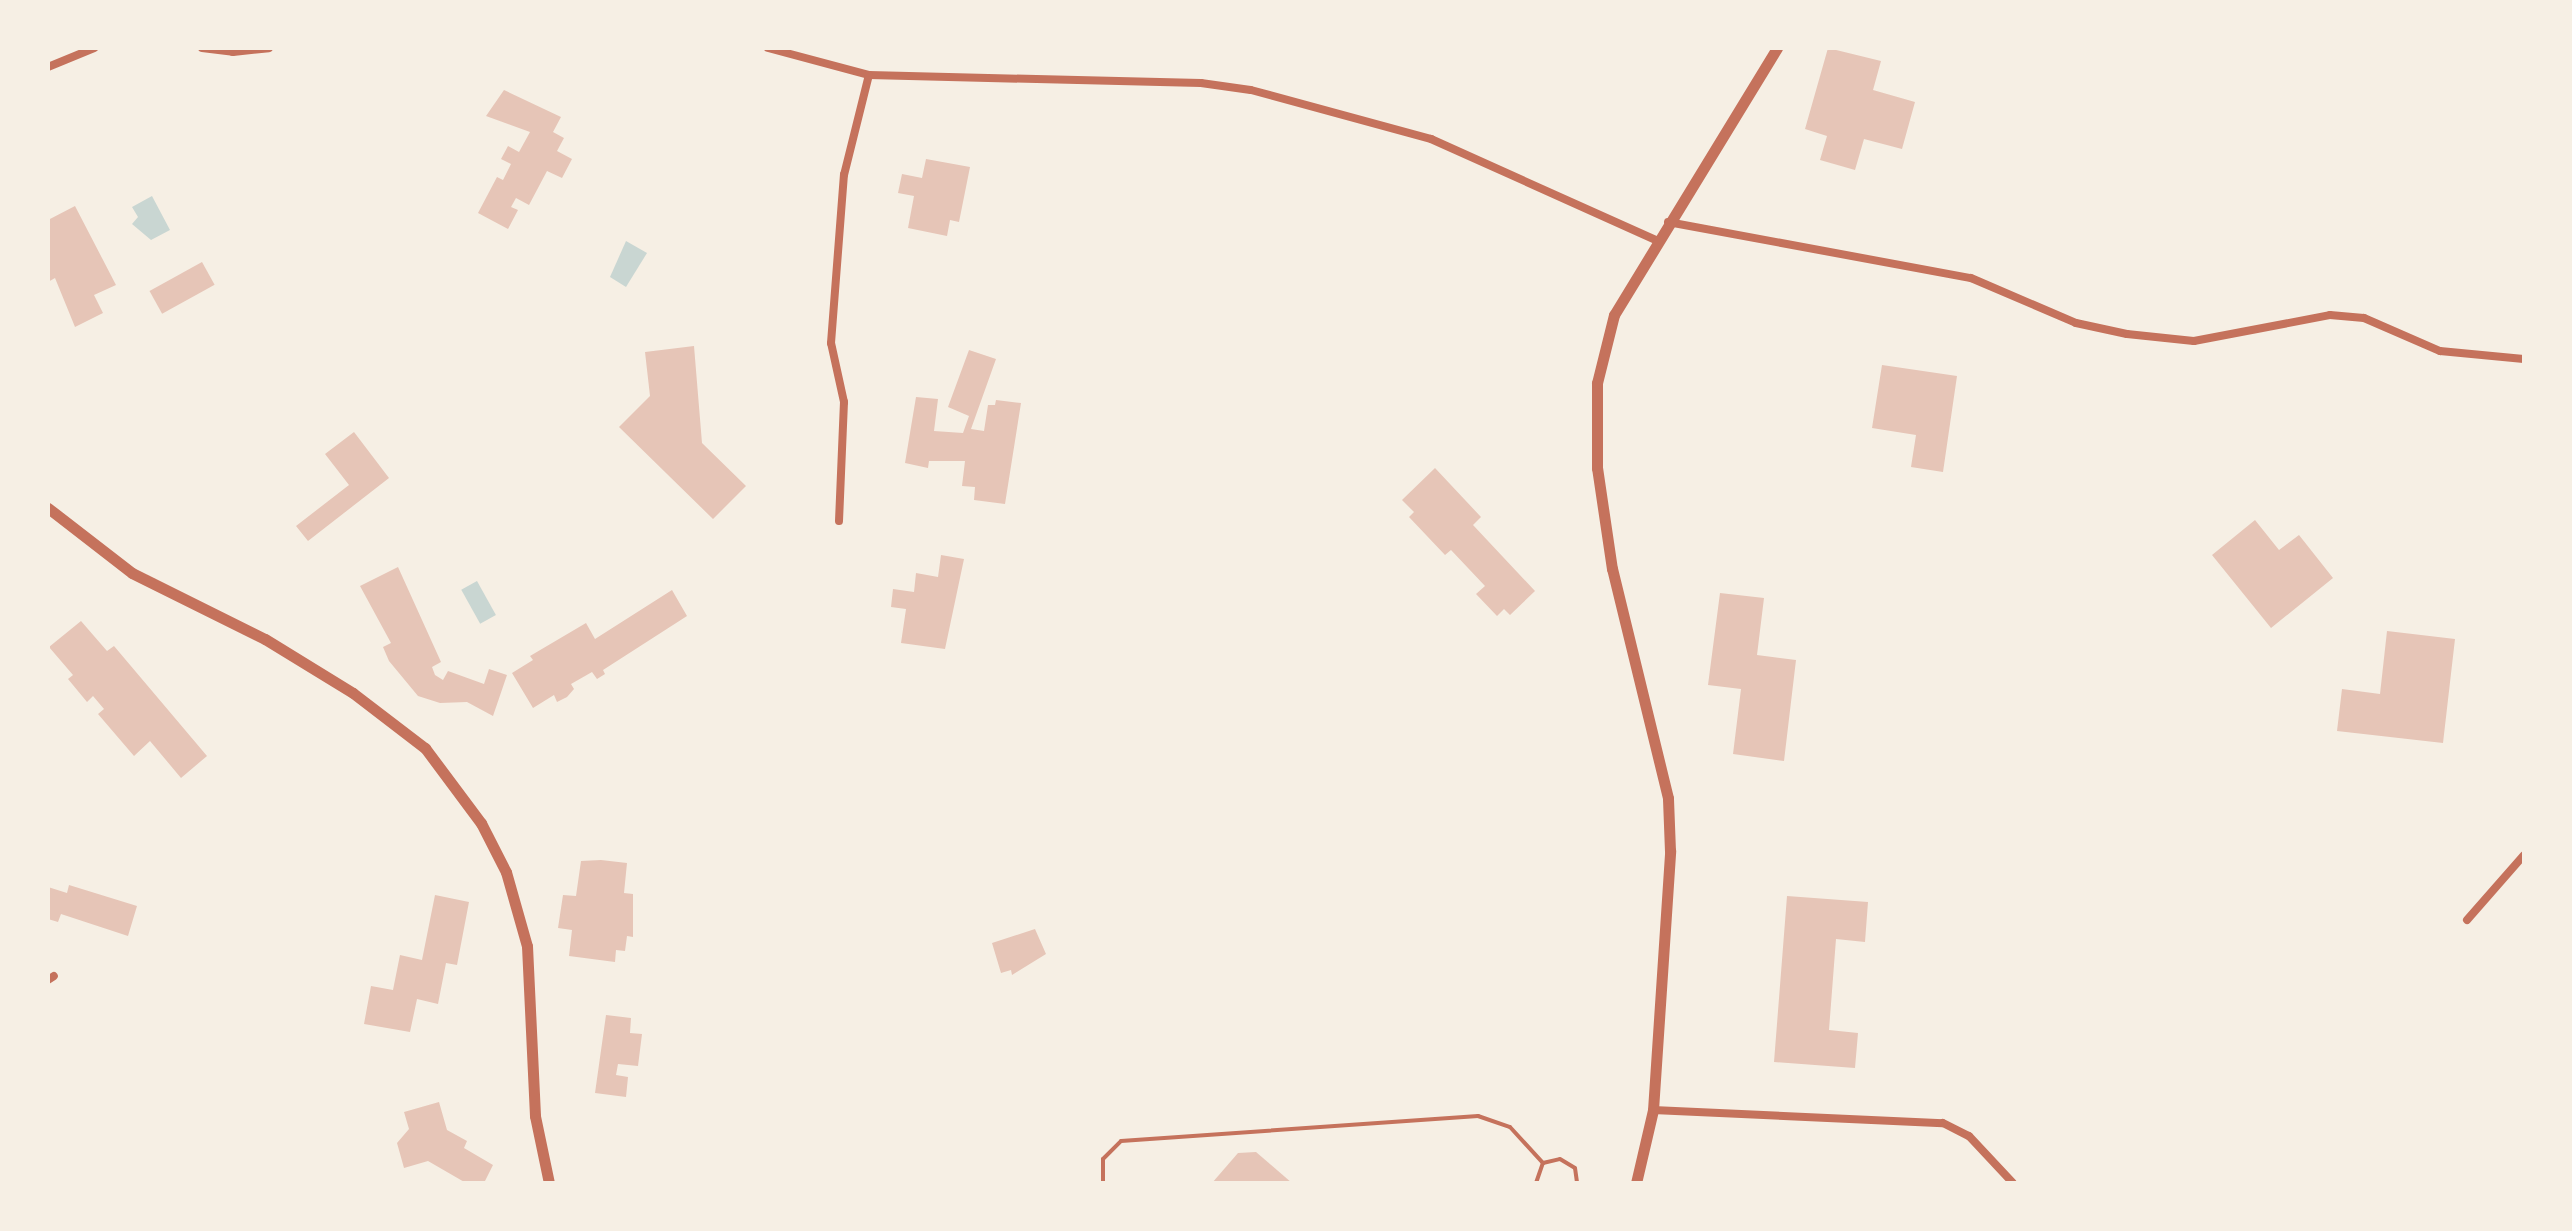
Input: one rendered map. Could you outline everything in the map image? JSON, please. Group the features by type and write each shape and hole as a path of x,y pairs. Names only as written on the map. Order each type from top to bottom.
{"street":[{"path":"48,67 94,48"},
{"path":"202,48 233,52 269,48"},
{"path":"768,48 869,75 1201,83 1251,90 1418,134 1656,240"},
{"path":"1636,1183 1653,1110 1670,851 1668,798 1612,569 1595,414 1600,358 1614,315 1656,240 1777,48"},
{"path":"839,521 844,402 831,343 844,175 869,75"},
{"path":"1667,222 1971,278 2076,323 2127,334 2194,341 2330,315 2364,318 2440,351 2524,359"},
{"path":"48,508 132,573 265,639 353,693 425,748 481,823 506,872 527,946 535,1116 549,1183"},
{"path":"2467,920 2524,855"},
{"path":"1653,1110 1943,1123 1969,1136 2013,1183"}],"lane":[{"path":"1103,1183 1103,1159 1121,1141 1478,1116 1510,1127 1543,1163 1569,1162 1577,1183"},
{"path":"1536,1183 1543,1163"}],"shaded area":[{"path":"152,196 170,230 151,240 132,224 138,217 132,207"},
{"path":"626,241 647,253 626,287 610,277"},
{"path":"477,581 496,615 480,624 461,590"}],"building":[{"path":"1828,48 1881,61 1873,90 1915,102 1902,149 1864,139 1855,170 1820,160 1827,136 1805,129"},
{"path":"504,90 561,117 553,132 564,138 557,151 572,159 562,178 547,171 529,205 516,198 511,207 518,210 508,229 478,213 497,177 503,180 511,164 501,159 508,146 519,152 530,132 486,116"},
{"path":"926,159 970,167 959,222 950,220 947,236 908,228 914,196 898,193 902,174 922,178"},
{"path":"75,206 116,285 94,295 103,313 75,327 55,278 48,282 48,220"},
{"path":"202,262 215,285 162,314 150,291"},
{"path":"694,346 702,443 746,486 713,519 619,427 650,396 645,352"},
{"path":"969,350 996,359 971,429 984,431 988,405 995,405 996,400 1021,403 1005,504 974,500 975,487 962,486 965,461 929,461 928,468 905,463 916,397 938,399 934,431 963,433 969,416 948,407"},
{"path":"1882,365 1957,376 1943,472 1911,467 1916,435 1872,428"},
{"path":"354,432 389,478 308,541 296,526 349,485 325,454"},
{"path":"1435,468 1481,517 1473,525 1535,591 1510,615 1504,609 1497,616 1476,594 1485,586 1451,550 1445,555 1409,517 1414,512 1402,500"},
{"path":"2255,520 2279,550 2299,535 2333,578 2271,628 2212,555"},
{"path":"941,555 964,559 945,649 901,643 906,609 891,607 893,589 914,592 916,573 938,577"},
{"path":"398,567 441,662 432,667 435,675 443,680 448,671 484,684 489,669 507,675 493,716 467,702 440,703 418,696 389,661 383,647 391,643 360,586"},
{"path":"672,590 687,616 603,670 605,674 597,679 592,672 571,684 574,689 567,697 557,702 554,695 533,708 512,673 533,660 530,656 586,623 595,639"},
{"path":"1720,593 1764,598 1757,655 1796,660 1784,761 1733,754 1741,689 1708,685"},
{"path":"81,621 107,651 114,646 207,756 181,778 150,741 134,756 98,714 104,709 93,696 87,702 68,679 73,675 49,647"},
{"path":"2387,631 2455,639 2443,743 2337,731 2342,689 2380,694"},
{"path":"581,861 627,863 624,893 633,894 633,937 627,936 625,951 616,950 615,962 569,956 572,930 558,928 563,895 576,896"},
{"path":"69,885 137,906 128,936 61,914 58,922 48,919 48,887 67,893"},
{"path":"435,895 469,902 457,965 446,963 438,1004 417,999 410,1032 364,1024 371,986 393,990 400,955 422,960"},
{"path":"1787,896 1868,902 1865,942 1836,939 1829,1030 1858,1033 1855,1068 1774,1062"},
{"path":"1035,929 1046,954 1012,975 1011,970 1001,973 992,943"},
{"path":"606,1015 631,1018 630,1033 642,1034 638,1066 618,1064 616,1075 628,1077 626,1097 595,1093"},
{"path":"439,1102 447,1130 467,1141 464,1148 493,1165 484,1183 466,1183 428,1161 404,1168 397,1143 409,1129 404,1112"},
{"path":"1256,1152 1292,1183 1212,1183 1238,1153"}]}
